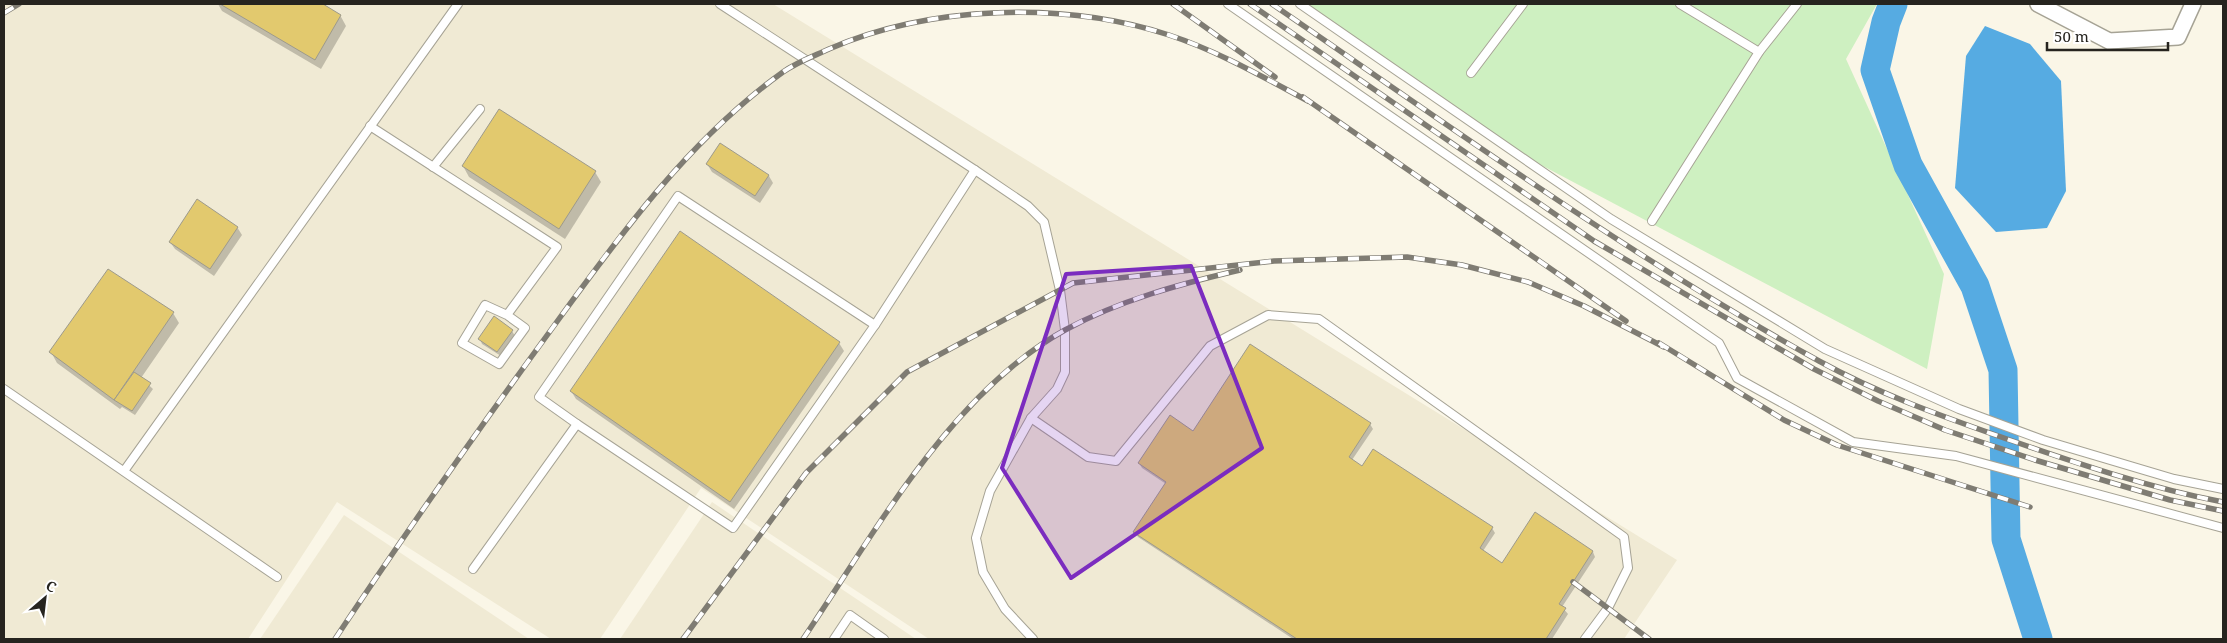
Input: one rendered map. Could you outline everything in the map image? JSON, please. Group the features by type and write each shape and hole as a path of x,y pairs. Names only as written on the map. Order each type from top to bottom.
{"street":[{"path":"2038,4 2109,41 2178,37 2193,4"}],"lane":[{"path":"124,471 458,4"},
{"path":"720,4 975,170 1028,206 1044,222 1053,255 1065,330 1065,372 1057,389 1031,418 990,491 976,538 983,572 1005,609 1033,639"},
{"path":"1228,4 1719,343 1737,378 1853,442 1956,456 2223,528"},
{"path":"1300,4 1611,219 1825,350 1958,409 2043,440 2174,479 2223,490"},
{"path":"1471,73 1524,4"},
{"path":"1680,4 1759,52"},
{"path":"1652,221 1759,52 1797,4"},
{"path":"433,167 480,109"},
{"path":"370,126 557,247 507,315"},
{"path":"875,325 678,196 539,397 733,528 875,325 975,170"},
{"path":"485,305 507,315 524,328 499,364 462,343 485,305"},
{"path":"1031,418 1088,457 1116,460 1210,346 1268,316 1319,319 1624,537 1628,568 1608,608 1585,639"},
{"path":"4,389 277,577"},
{"path":"473,569 577,424"},
{"path":"834,639 850,615 884,639"}],"highlighted area":[{"path":"1191,266 1262,448 1071,578 1002,468 1066,274"}],"shaded area":[{"path":"4,4 773,4 1677,560 1624,639 929,639 701,488 600,639 551,639 337,502 248,639 4,639"},
{"path":"712,502 916,639 620,639"},
{"path":"344,515 529,639 260,639"}],"green space":[{"path":"1305,4 1877,4 1846,59 1944,274 1927,369 1522,155"}],"water":[{"path":"1985,26 2030,44 2061,81 2066,191 2047,228 1996,232 1955,188 1966,56"}],"building":[{"path":"220,4 323,4 341,15 315,60"},
{"path":"499,109 596,171 559,229 462,166"},
{"path":"720,143 769,175 755,196 706,164"},
{"path":"197,199 238,227 210,269 169,242"},
{"path":"680,231 840,342 730,502 570,391"},
{"path":"108,269 174,312 114,400 49,352"},
{"path":"494,316 513,330 497,352 478,339"},
{"path":"1250,344 1371,423 1349,457 1362,466 1373,449 1493,527 1480,548 1502,563 1535,512 1593,551 1559,604 1566,608 1546,639 1297,639 1133,532 1166,482 1138,463 1170,415 1193,431"},
{"path":"134,372 151,383 132,411 114,400"}],"waterway":[{"path":"1893,4 1886,22 1875,70 1908,165 1975,286 2003,370 2006,539 2038,639"}],"railway":[{"path":"4,13 19,4"},
{"path":"1173,4 1275,77"},
{"path":"1250,4 1594,241 1814,369 1878,401 1945,430 2035,460 2170,500 2223,511"},
{"path":"1272,4 1541,189 1610,234 1748,321 1841,373 1886,394 2058,457 2168,490 2223,502"},
{"path":"335,639 471,440 633,221 688,156 718,126 750,98 794,65 868,34 910,23 953,16 1042,13 1086,17 1128,24 1169,35 1223,57 1308,101"},
{"path":"1303,97 1626,321"},
{"path":"683,639 806,473 907,372 1073,283 1274,261 1407,257 1462,265 1528,282 1584,306 1664,347"},
{"path":"803,639 887,512 918,469 951,428 986,390 1024,357 1065,330 1107,310 1173,287 1240,270"},
{"path":"1659,343 1784,420 1837,445 2030,507"},
{"path":"1573,582 1649,639"}]}
